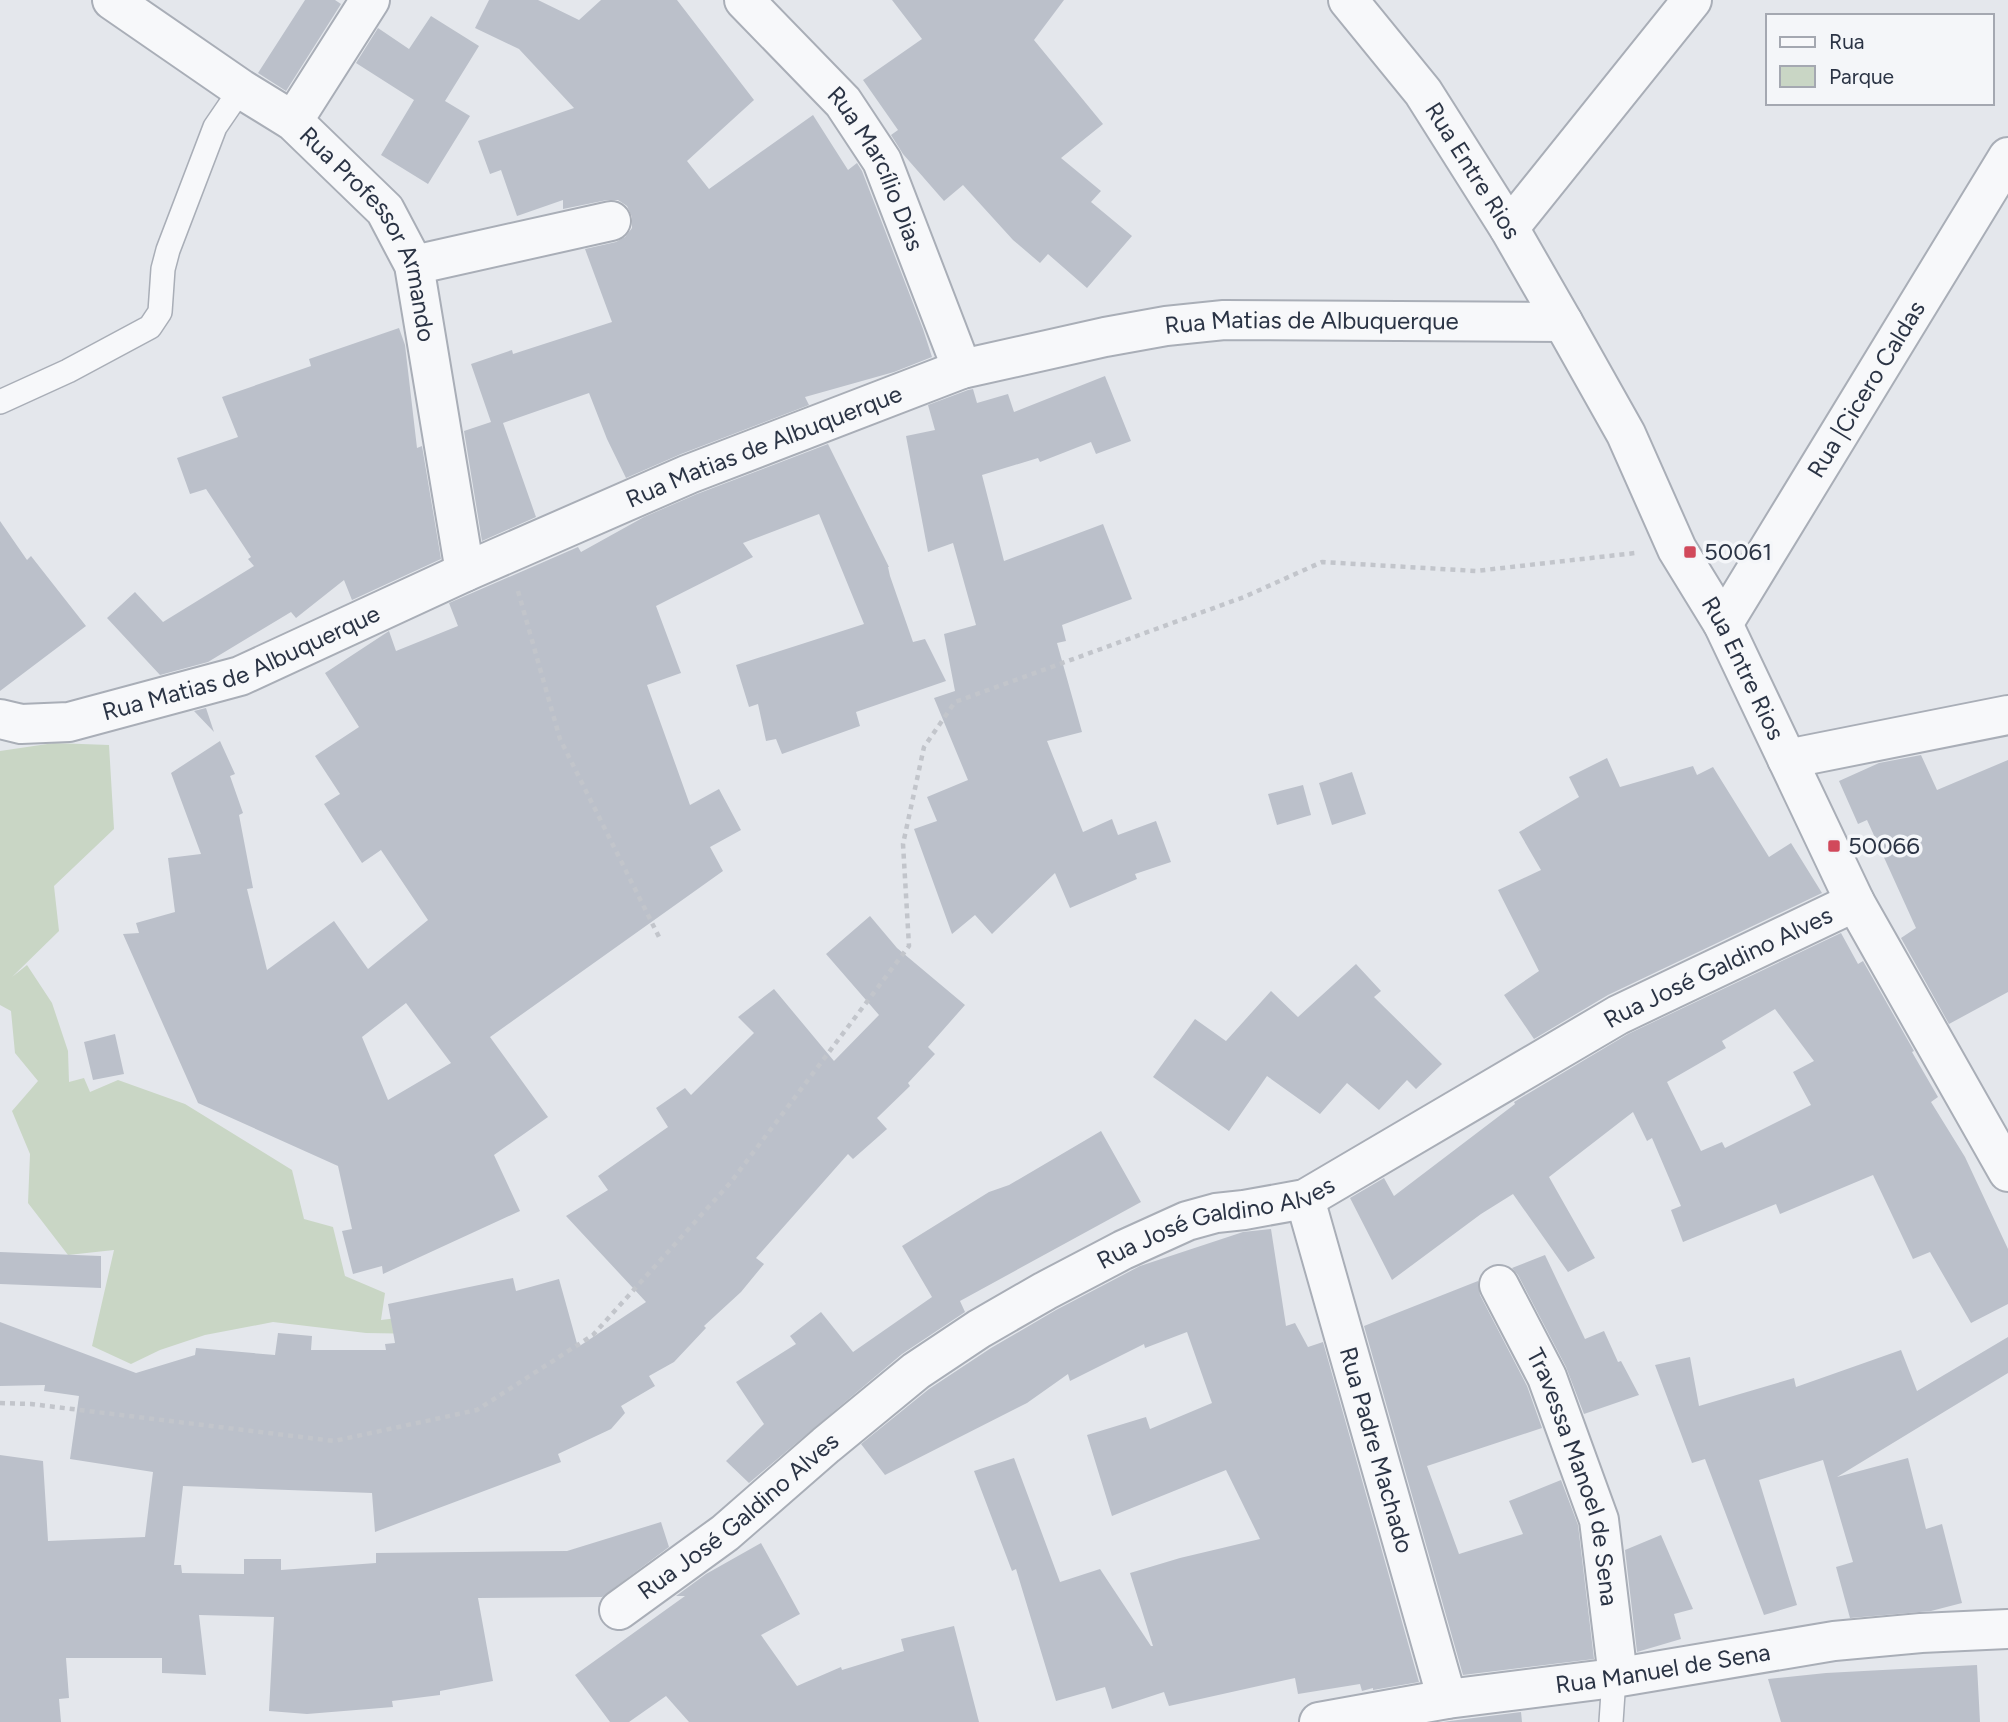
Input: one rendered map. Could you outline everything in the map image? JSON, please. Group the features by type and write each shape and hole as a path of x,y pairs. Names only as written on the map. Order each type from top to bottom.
{"street":[{"name":"Rua Professor Armando","path":"112,0 241,89 293,121 385,210 414,265 465,572"},
{"path":"293,121 370,0"},
{"name":"Rua Marcílio Dias","path":"744,0 843,102 882,161 962,369"},
{"name":"Rua Entre Rios","path":"1348,0 1423,92 1509,228 1563,322 1626,434 1677,549 1723,624 1856,902 2008,1171"},
{"path":"1509,228 1692,0"},
{"name":"Rua |Cicero Caldas","path":"1723,624 2008,157"},
{"path":"414,265 611,221"},
{"name":"Rua Matias de Albuquerque","path":"0,719 22,724 69,722 240,676 465,572 689,474 962,369 1105,337 1167,326 1224,320 1563,322"},
{"path":"1787,759 2008,715"},
{"name":"Rua José Galdino Alves","path":"619,1610 725,1533 916,1371 979,1329 1078,1273 1188,1221 1216,1213 1305,1199 1618,1014 1856,902"},
{"name":"Rua Padre Machado","path":"1305,1199 1447,1699"},
{"name":"Travessa Manoel de Sena","path":"1499,1285 1546,1377 1599,1520 1616,1678"},
{"name":"Rua Manuel de Sena","path":"1319,1722 1447,1699 1616,1678 1834,1641 2008,1629"}],"lane":[{"path":"0,402 68,371 149,327 160,312 163,269 215,127 241,89"},
{"path":"1611,1722 1616,1678"}],"path":[{"path":"0,1403 31,1404 334,1441 477,1410 593,1335 731,1182 909,946 903,844 924,747 955,702 1244,597 1322,562 1476,571 1677,549"},
{"path":"507,554 560,739 659,937"}],"green space":[{"path":"54,743 109,745 114,829 54,886 59,931 12,977 27,965 52,1003 68,1051 69,1082 84,1078 90,1092 118,1080 185,1104 292,1170 304,1219 333,1227 345,1276 385,1293 381,1320 431,1314 427,1334 366,1333 273,1322 205,1335 160,1350 131,1364 92,1346 114,1250 68,1255 28,1203 30,1154 12,1111 38,1081 15,1053 11,1011 0,1005 0,751"}],"building":[{"path":"305,0 335,0 341,4 286,91 258,73"},
{"path":"489,0 538,0 579,20 601,0 677,0 754,100 687,161 709,189 813,115 848,170 857,163 862,171 932,357 894,372 805,397 809,405 626,478 589,393 503,423 536,517 482,541 464,431 491,422 471,364 512,350 513,354 612,322 585,249 616,242 625,237 632,228 632,217 627,206 618,200 563,209 563,200 517,216 501,170 490,174 478,141 574,108 519,49 475,28"},
{"path":"892,0 1064,0 1034,40 1103,124 1061,158 1101,191 1091,202 1132,236 1087,288 1048,254 1040,263 1013,240 963,185 944,201 903,154 891,135 898,130 863,80 922,39"},
{"path":"431,16 479,46 445,101 470,116 428,184 381,155 414,100 356,63 378,28 409,49"},
{"path":"399,328 405,345 417,448 422,446 441,559 352,600 344,580 296,618 291,612 208,662 160,675 107,618 135,592 163,622 254,566 248,559 251,557 206,489 190,494 177,458 238,437 222,397 311,366 309,359"},
{"path":"1105,376 1131,441 1096,454 1091,442 1040,462 1038,458 982,475 1004,561 1103,524 1132,599 1062,625 1066,641 1057,643 1082,732 1047,741 1083,832 1112,819 1118,835 1156,821 1171,862 1135,874 1137,879 1070,908 1055,873 992,934 975,915 952,934 914,829 937,821 927,797 968,780 934,698 955,691 944,634 976,625 953,543 928,552 906,436 935,430 928,405 968,390 973,389 977,403 1008,394 1014,412"},
{"path":"828,444 889,567 913,642 925,639 946,681 856,712 860,726 782,754 776,739 766,741 758,704 749,707 736,665 864,624 819,514 743,543 753,557 656,606 681,673 647,685 690,805 719,789 741,830 710,847 723,871 490,1037 548,1117 494,1155 520,1211 383,1274 382,1266 353,1274 342,1231 352,1229 338,1166 198,1103 123,934 139,933 136,923 175,912 168,858 201,854 171,773 220,741 235,774 230,776 243,813 239,815 253,888 247,889 267,970 334,921 368,969 428,920 381,850 362,863 324,804 340,794 315,756 359,727 325,673 389,631 396,651 458,626 449,603 578,547 581,552 644,517","holes":["406,1003 451,1063 388,1100 362,1037"]},
{"path":"0,521 27,560 31,556 86,626 0,691"},
{"path":"206,708 214,732 194,711"},
{"path":"1921,755 1937,790 2008,760 2008,992 1949,1024 1901,938 1916,928 1867,820 1858,824 1839,781 1879,763"},
{"path":"1607,758 1620,787 1693,766 1697,775 1713,767 1769,857 1791,843 1822,893 1608,995 1534,1039 1504,995 1539,971 1498,890 1541,870 1519,832 1579,797 1569,777"},
{"path":"1352,772 1366,814 1332,825 1319,783"},
{"path":"1303,785 1311,815 1277,825 1268,794"},
{"path":"870,916 897,948 965,1005 928,1047 935,1054 908,1083 910,1086 877,1118 887,1129 853,1159 848,1154 756,1258 764,1264 741,1292 704,1326 706,1328 674,1362 649,1376 655,1386 621,1406 625,1413 611,1429 558,1454 561,1462 375,1532 372,1493 183,1486 174,1565 181,1565 182,1573 244,1574 244,1559 281,1559 281,1570 376,1563 376,1553 567,1551 661,1522 669,1547 602,1597 478,1598 493,1681 440,1691 440,1695 392,1701 393,1707 307,1714 269,1711 274,1617 199,1615 206,1675 162,1673 162,1658 66,1658 69,1698 59,1699 61,1722 0,1722 0,1455 43,1461 48,1541 145,1537 153,1472 70,1459 79,1396 44,1391 45,1385 0,1386 0,1322 136,1373 195,1355 196,1348 275,1355 278,1333 312,1336 311,1350 386,1350 385,1344 395,1343 388,1304 513,1278 516,1291 559,1279 578,1347 646,1302 566,1216 608,1190 598,1176 668,1127 656,1108 685,1088 691,1095 754,1033 738,1017 774,989 834,1061 879,1015 826,954"},
{"path":"1841,933 1858,964 1863,961 1914,1051 1912,1052 1938,1097 1931,1102 1965,1157 2008,1249 2008,1304 1971,1323 1930,1252 1913,1259 1873,1175 1780,1214 1776,1204 1683,1242 1671,1210 1681,1206 1652,1138 1647,1141 1633,1112 1549,1177 1595,1258 1568,1272 1513,1194 1481,1214 1392,1280 1350,1198 1384,1178 1394,1196 1515,1104 1514,1102 1628,1034","holes":["1775,1009 1814,1061 1793,1072 1811,1105 1725,1148 1722,1142 1701,1151 1667,1082 1726,1048 1722,1041"]},
{"path":"1356,964 1381,991 1374,997 1442,1064 1416,1089 1407,1080 1379,1110 1347,1083 1320,1114 1267,1076 1229,1131 1153,1077 1195,1019 1226,1041 1271,991 1298,1017"},
{"path":"115,1034 124,1074 93,1080 84,1042"},
{"path":"1101,1131 1141,1202 960,1301 965,1312 902,1354 749,1483 726,1461 764,1424 736,1382 796,1344 790,1336 821,1312 853,1352 932,1297 902,1246 989,1192 1009,1185"},
{"path":"1271,1229 1286,1326 1295,1323 1308,1347 1323,1342 1419,1682 1362,1691 1360,1684 1298,1694 1295,1678 1169,1706 1164,1692 1112,1709 1105,1687 1056,1701 1016,1569 1012,1571 974,1471 1014,1458 1060,1582 1100,1569 1153,1646 1130,1573 1260,1539 1226,1470 1112,1516 1087,1435 1146,1417 1150,1429 1212,1403 1187,1332 1145,1348 1144,1344 1070,1381 1068,1374 1027,1403 885,1475 861,1444 929,1389 1056,1310 1140,1266 1243,1232"},
{"path":"0,1252 101,1256 101,1288 0,1284"},
{"path":"1545,1255 1585,1339 1604,1331 1618,1362 1621,1361 1639,1395 1584,1414 1566,1367 1512,1268"},
{"path":"1478,1281 1480,1295 1527,1386 1542,1428 1427,1466 1459,1554 1523,1534 1509,1501 1561,1480 1578,1525 1594,1659 1463,1675 1364,1326"},
{"path":"2008,1337 2008,1373 1837,1477 1908,1458 1926,1529 1942,1524 1962,1603 1931,1611 1850,1618 1836,1567 1853,1562 1823,1460 1759,1480 1797,1605 1764,1615 1705,1459 1692,1463 1655,1365 1690,1357 1699,1406 1794,1378 1796,1387 1901,1350 1917,1391"},
{"path":"1661,1535 1693,1609 1674,1614 1681,1639 1637,1652 1625,1550"},
{"path":"761,1543 800,1614 761,1635 797,1686 841,1667 842,1670 904,1651 901,1639 954,1626 979,1722 689,1722 666,1696 629,1722 610,1722 575,1675 685,1596 676,1596 706,1574"},
{"path":"1977,1665 1980,1722 1781,1722 1768,1679 1826,1673"},
{"path":"1521,1712 1522,1722 1443,1722 1450,1721"}],"place":[{"name":"50061","path":"1690,552"},
{"name":"50066","path":"1834,846"}]}
